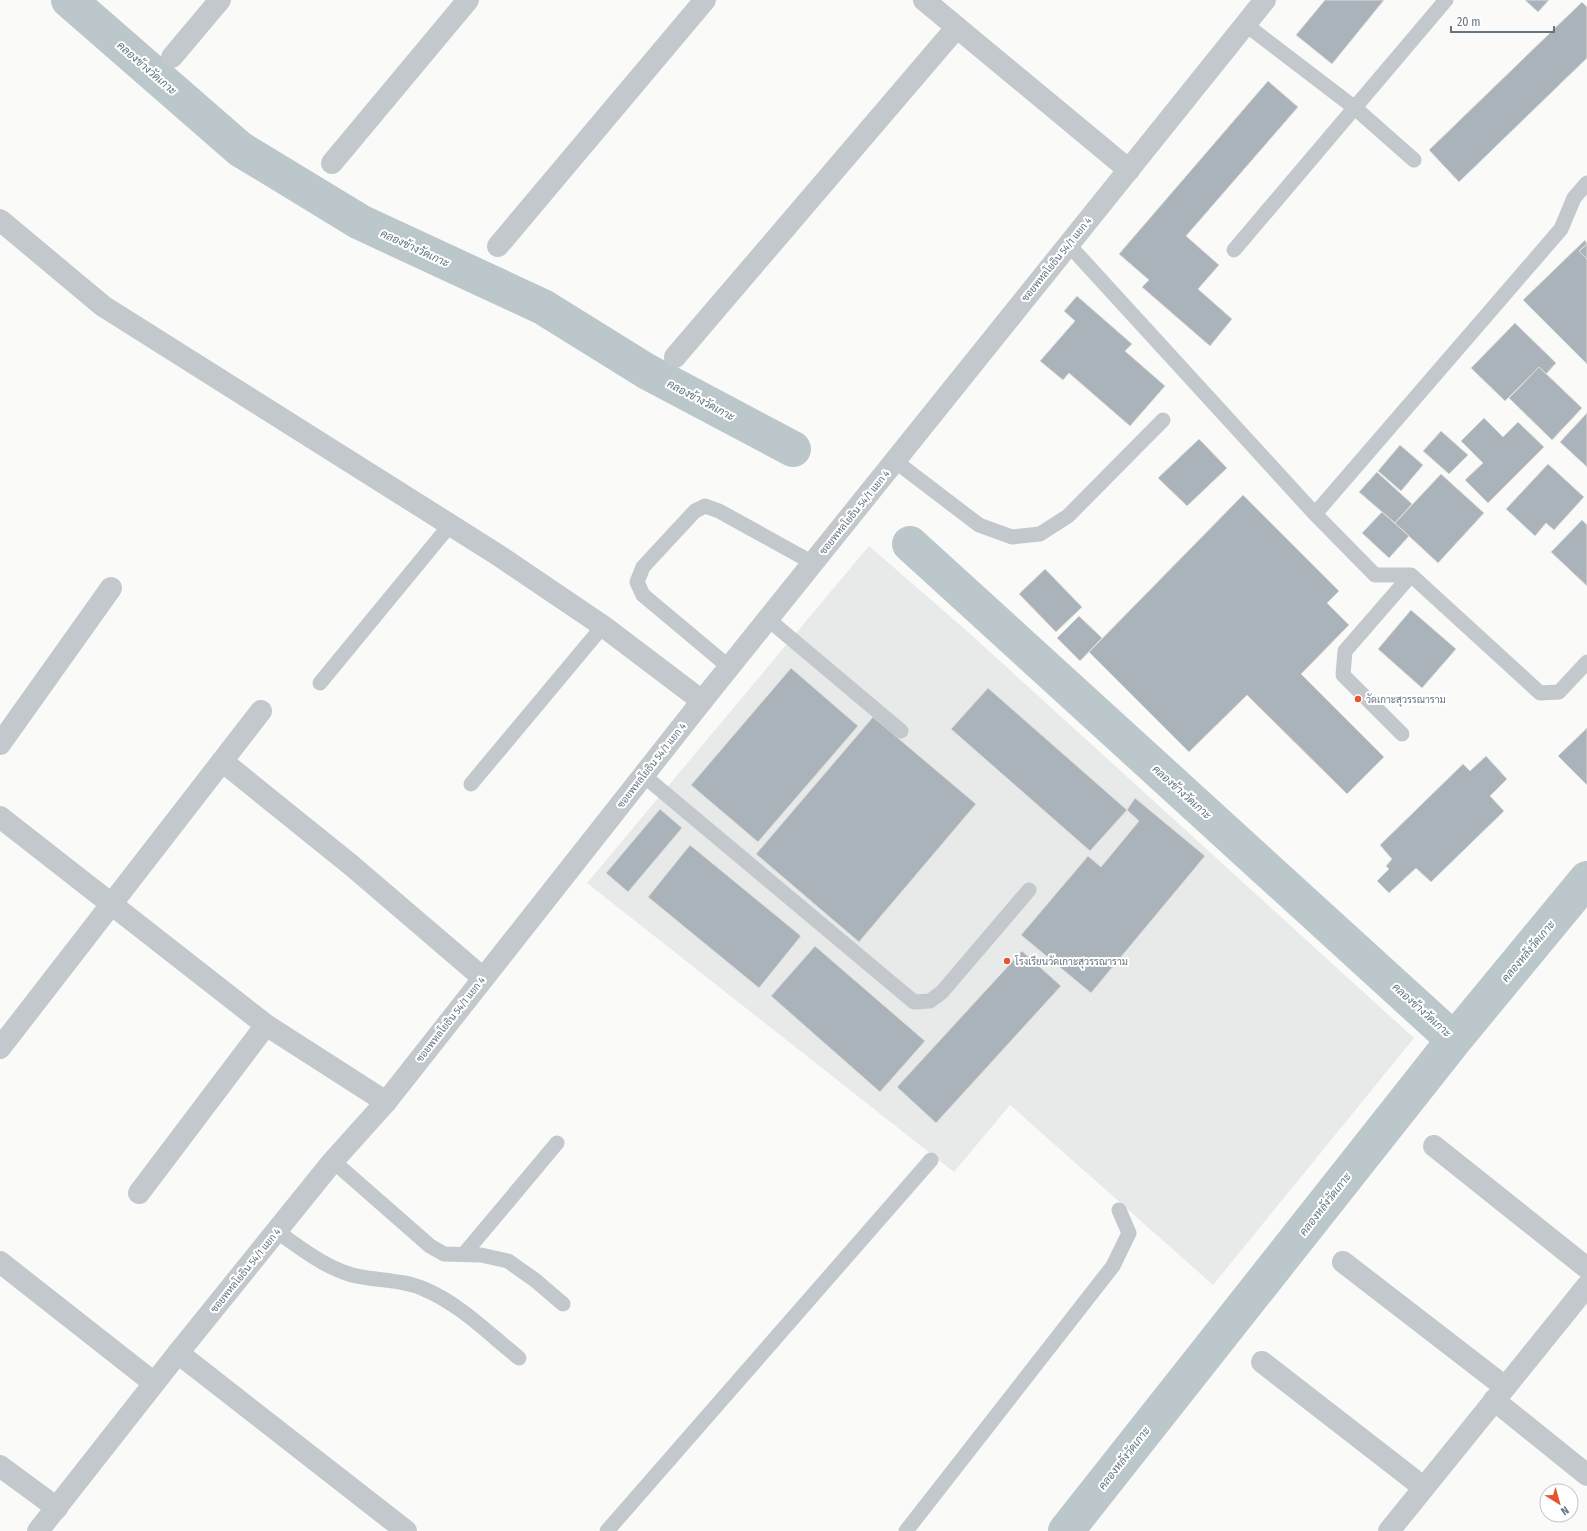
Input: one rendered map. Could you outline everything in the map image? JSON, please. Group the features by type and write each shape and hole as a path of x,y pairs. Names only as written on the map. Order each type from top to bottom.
{"street":[{"path":"172,57 220,0"},
{"path":"332,163 468,0"},
{"path":"498,246 705,0"},
{"path":"924,0 1129,170"},
{"name":"ซอยพหลโยธิน 54/1 แยก 4","path":"38,1531 276,1231 333,1161 386,1102 482,978 729,667 769,620 1068,244 1265,0"},
{"path":"675,357 957,27"},
{"path":"0,220 104,306 450,525 603,626 702,701"},
{"path":"0,744 111,588"},
{"path":"0,1048 261,710"},
{"path":"222,761 351,865 482,978"},
{"path":"0,817 266,1025 386,1102"},
{"path":"139,1193 266,1025"},
{"path":"1434,1146 1587,1268"},
{"path":"0,1262 154,1383"},
{"path":"1343,1262 1500,1394 1587,1475"},
{"path":"1389,1531 1587,1286"},
{"path":"178,1353 406,1531"},
{"path":"1262,1362 1423,1488"},
{"path":"0,1466 57,1508"}],"lane":[{"path":"1234,250 1446,0"},
{"path":"1245,24 1355,108 1414,160"},
{"path":"1315,514 1561,229 1574,198 1587,183"},
{"path":"1068,244 1315,514 1375,575 1412,575 1540,693 1559,692 1587,662"},
{"path":"895,461 978,526 1012,537 1040,534 1068,516 1162,420"},
{"path":"729,667 643,595 637,582 643,567 694,511 705,506 719,510 813,563"},
{"path":"320,682 450,525"},
{"path":"1402,734 1342,675 1345,651 1412,575"},
{"path":"769,620 901,730"},
{"path":"471,784 603,626"},
{"path":"643,775 914,1002 930,1001 942,992 1030,890"},
{"path":"464,1254 557,1143"},
{"path":"607,1531 930,1160"},
{"path":"333,1161 430,1246 444,1254 481,1255 508,1261 535,1280 563,1304"},
{"path":"906,1531 1113,1266 1128,1233 1119,1210"},
{"path":"276,1231 329,1267 354,1275 402,1282 423,1288 448,1300 519,1358"}],"shaded area":[{"name":"โรงเรียนวัดเกาะสุวรรณาราม","path":"869,546 968,632 1414,1038 1213,1285 1010,1105 954,1172 587,883"}],"building":[{"path":"1325,0 1384,0 1332,64 1296,35"},
{"path":"1525,0 1549,0 1538,12"},
{"path":"1582,2 1587,7 1587,58 1459,182 1429,150"},
{"path":"1268,81 1298,107 1186,236 1219,265 1198,289 1232,319 1210,346 1142,287 1149,280 1119,254"},
{"path":"1585,240 1587,244 1579,251 1587,259 1587,364 1523,300"},
{"path":"1587,244 1587,259 1579,251"},
{"path":"1077,296 1132,344 1125,351 1165,386 1130,426 1069,373 1063,380 1040,361 1075,321 1064,311"},
{"path":"1515,323 1556,363 1546,374 1539,367 1505,401 1471,368"},
{"path":"1539,367 1582,408 1552,440 1509,398"},
{"path":"1587,413 1587,467 1560,442"},
{"path":"1484,418 1503,437 1518,422 1544,447 1488,503 1465,480 1483,463 1461,441"},
{"path":"1441,431 1468,455 1449,474 1423,451"},
{"path":"1199,439 1227,468 1187,506 1158,478"},
{"path":"1400,445 1423,465 1401,491 1378,471"},
{"path":"1548,464 1584,497 1554,530 1546,523 1535,536 1506,509"},
{"path":"1377,472 1412,504 1395,523 1359,492"},
{"path":"1441,474 1484,513 1438,563 1395,523"},
{"path":"1243,495 1339,591 1327,603 1349,625 1301,674 1384,757 1347,794 1247,695 1189,752 1089,652"},
{"path":"1382,512 1409,536 1389,558 1362,533"},
{"path":"1582,520 1587,525 1587,586 1551,552"},
{"path":"1045,569 1082,607 1056,632 1019,594"},
{"path":"1411,610 1456,649 1422,688 1378,649"},
{"path":"1079,616 1102,638 1080,661 1057,638"},
{"path":"791,668 858,726 758,842 691,785"},
{"path":"988,688 1127,810 1090,851 951,729"},
{"path":"873,717 976,804 859,942 756,854"},
{"path":"1587,728 1587,785 1558,756"},
{"path":"1486,756 1507,779 1490,796 1504,811 1431,882 1416,868 1389,893 1377,881 1389,869 1386,866 1392,859 1380,845 1463,764 1470,771"},
{"path":"1135,798 1205,856 1091,993 1021,935 1088,856 1101,867 1139,821 1127,810"},
{"path":"660,809 682,828 628,892 606,873"},
{"path":"690,845 801,936 759,988 648,897"},
{"path":"815,946 925,1041 880,1092 771,996"},
{"path":"1022,951 1061,986 936,1123 897,1087"}],"waterway":[{"name":"คลองข้างวัดเกาะ","path":"69,0 240,149 360,222 543,307 646,371 793,449"},
{"name":"คลองข้างวัดเกาะ","path":"910,544 1454,1040"},
{"name":"คลองหลังวัดเกาะ","path":"1066,1531 1454,1040 1587,879"}],"place":[{"name":"วัดเกาะสุวรรณาราม","path":"1358,699"},
{"name":"โรงเรียนวัดเกาะสุวรรณาราม","path":"1007,961"}]}
